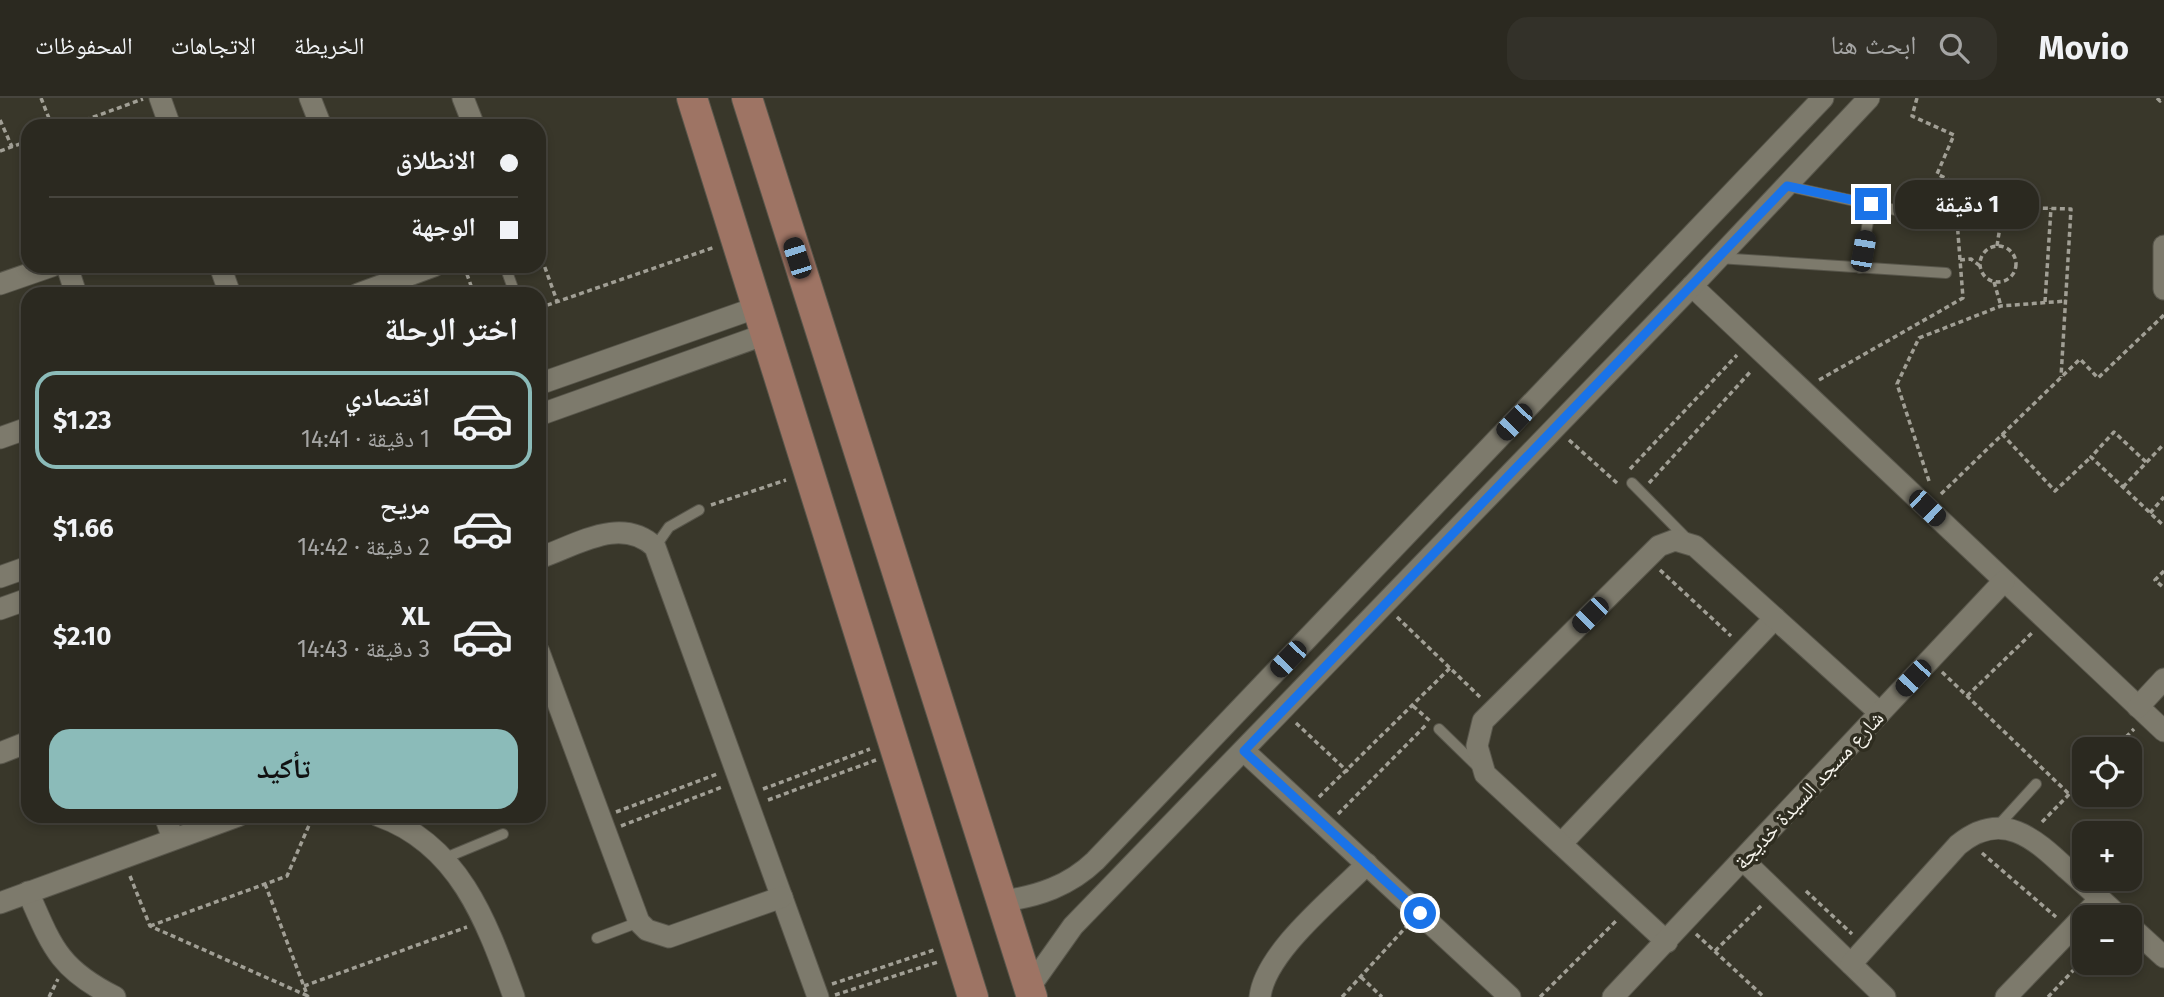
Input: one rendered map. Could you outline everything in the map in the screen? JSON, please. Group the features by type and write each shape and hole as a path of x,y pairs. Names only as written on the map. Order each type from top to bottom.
{"street":[{"path":"160,98 168,119"},
{"path":"310,98 318,119"},
{"path":"463,98 471,119"},
{"path":"692,98 973,997"},
{"path":"747,98 1004,901 1030,992"},
{"path":"1004,901 1049,890 1083,873 1823,98"},
{"path":"1030,992 1073,926 1556,428 1869,98"},
{"path":"1770,153 1788,184"},
{"path":"1753,171 1788,184"},
{"path":"2164,246 2164,289"},
{"path":"0,285 33,273"},
{"path":"376,276 393,273"},
{"path":"1692,286 1931,504 2004,581 2154,719 2164,680"},
{"path":"546,382 762,320"},
{"path":"546,412 762,320"},
{"path":"0,438 21,430"},
{"path":"546,555 614,531 629,531 644,536 655,547 782,897 821,994"},
{"path":"1667,942 1485,774 1478,756 1478,738 1483,721 1647,558 1667,542 1682,541 1695,546 1881,713"},
{"path":"0,577 21,570"},
{"name":"شارع مسجد السيدة خديجة","path":"1614,997 2004,581"},
{"path":"0,609 21,602"},
{"path":"1561,844 1775,618"},
{"path":"546,671 639,922 648,930 669,937 782,897"},
{"path":"0,753 21,745"},
{"path":"1244,751 1510,997"},
{"path":"1175,778 1198,799"},
{"path":"167,823 173,839"},
{"path":"0,903 218,823"},
{"path":"392,823 419,837 445,858 469,889 485,920 512,996"},
{"path":"1851,964 1966,839 1996,828 2029,836 2107,905"},
{"path":"1743,860 1885,997"},
{"path":"1260,997 1265,974 1277,955 1367,864"},
{"path":"28,892 50,943 65,965 84,980 115,997"},
{"path":"2006,997 2100,899"},
{"path":"2142,937 2164,957"}],"lane":[{"path":"1788,184 1936,219"},
{"path":"1860,268 1871,204"},
{"path":"1718,258 1946,273"},
{"path":"1637,487 1695,546"},
{"path":"655,547 668,527 699,509"},
{"path":"1439,729 1485,774"},
{"path":"1996,828 2036,784"},
{"path":"445,858 503,834"},
{"path":"597,938 639,922"}],"path":[{"path":"41,98 49,119"},
{"path":"88,119 145,98"},
{"path":"1916,98 1912,116 1954,135 1937,174 2003,207 2071,209 2061,377"},
{"path":"2157,98 2160,101 2163,98"},
{"path":"0,120 12,147"},
{"path":"0,151 21,144"},
{"path":"1802,389 1963,298 1955,182"},
{"path":"1997,246 2003,207"},
{"path":"2045,302 2051,208"},
{"path":"546,305 737,239"},
{"path":"1994,282 2012,275 2016,263 2010,251 1997,246 1986,251 1980,261 1985,276 1994,282 2001,306"},
{"path":"546,270 557,301"},
{"path":"2066,301 2001,306 1919,338 1897,384 1931,504 2080,359 2098,378 2164,315"},
{"path":"1556,428 1616,484 1758,348"},
{"path":"1637,487 1758,348"},
{"path":"2002,435 2055,491 2114,432 2146,462"},
{"path":"2123,487 2164,444"},
{"path":"2091,457 2164,526"},
{"path":"699,509 808,472"},
{"path":"2150,513 2164,497"},
{"path":"1647,558 1746,650"},
{"path":"2164,571 2155,580 2164,588"},
{"path":"1385,605 1494,711"},
{"path":"1967,696 2046,620"},
{"path":"1929,660 2070,794 2029,836"},
{"path":"1306,808 1348,772 1450,668"},
{"path":"1413,706 1439,729"},
{"path":"1283,710 1348,772"},
{"path":"2130,737 2154,719"},
{"path":"1326,826 1430,721"},
{"path":"602,825 743,788 788,780 894,747"},
{"path":"602,825 743,788 792,791 894,747"},
{"path":"788,780 792,791"},
{"path":"150,926 289,873 310,823"},
{"path":"1966,839 2071,929"},
{"path":"123,857 150,926 308,997"},
{"path":"1797,882 1866,948"},
{"path":"265,884 308,997"},
{"path":"1715,951 1775,892"},
{"path":"1540,997 1629,907"},
{"path":"1342,997 1420,913"},
{"path":"304,986 485,920"},
{"path":"1685,923 1764,997"},
{"path":"821,994 860,975 958,948"},
{"path":"821,994 864,986 958,948"},
{"path":"2048,997 2072,972"},
{"path":"860,975 864,986"},
{"path":"1361,977 1382,997"}],"route":[{"path":"1420,913 1244,751 1787,186 1871,204"}]}
